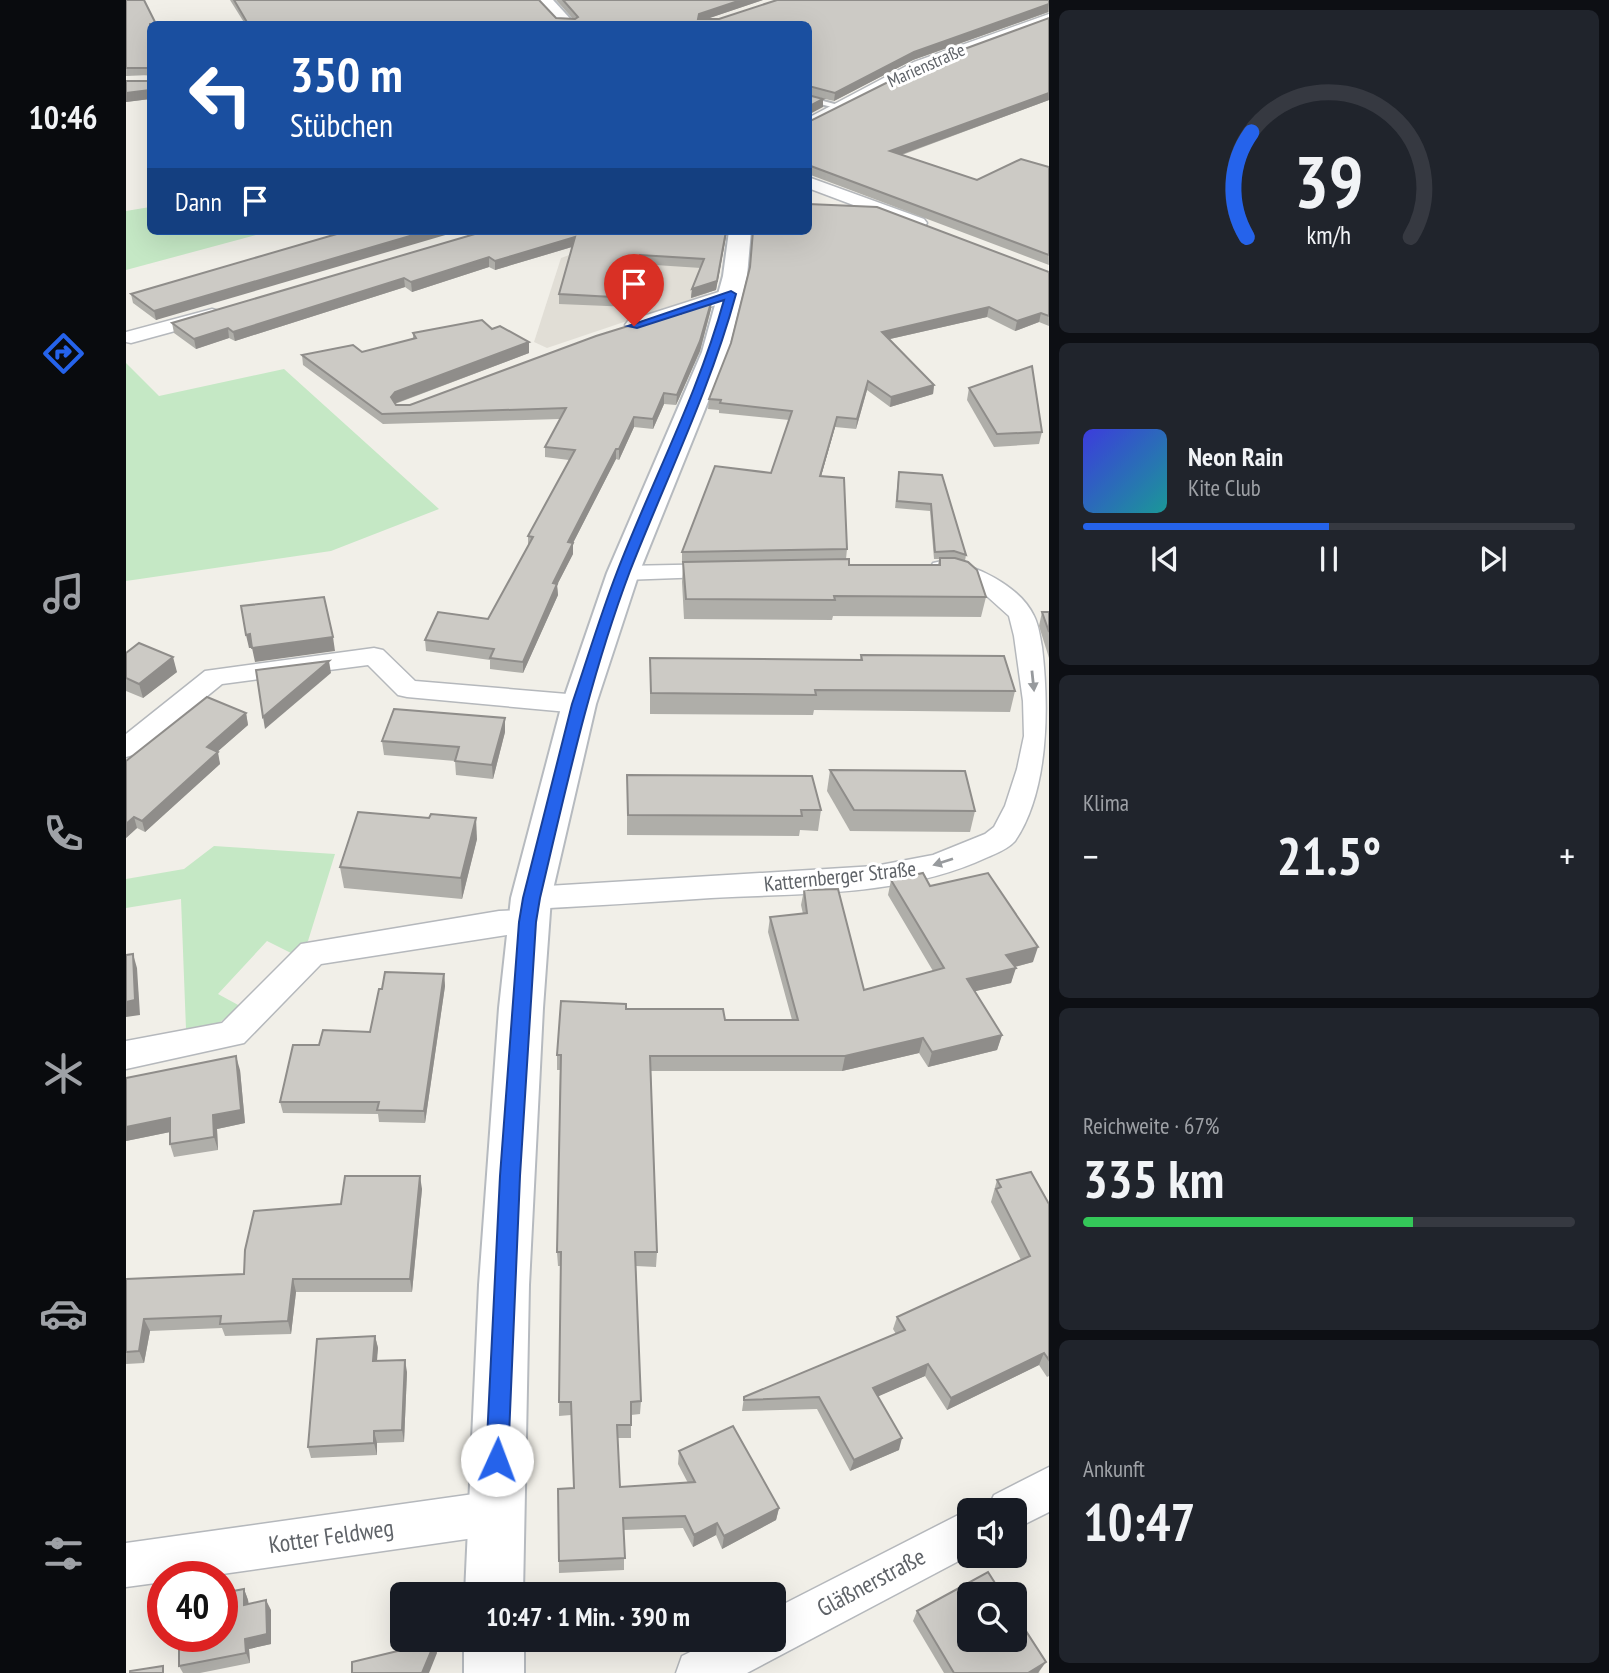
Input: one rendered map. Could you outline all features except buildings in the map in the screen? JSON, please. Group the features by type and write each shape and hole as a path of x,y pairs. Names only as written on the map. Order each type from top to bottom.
{"street":[{"path":"544,0 564,21"},
{"name":"Marienstraße","path":"812,122 919,65 1049,18"},
{"path":"812,183 936,230"},
{"path":"812,201 836,192"},
{"path":"494,1582 508,1217 529,910 579,704 623,573 715,352 731,294 739,235"},
{"path":"611,333 731,294"},
{"path":"131,337 229,310"},
{"name":"Katternberger Straße","path":"126,1055 232,1034 312,953 499,923 529,910 848,880 923,868 976,852 1000,839 1013,821 1027,781 1038,726 1031,663 1021,614 974,575 953,568 925,568"},
{"path":"623,573 747,571"},
{"path":"126,748 214,677 374,656 407,689 579,704"},
{"path":"1027,1501 1049,1489"},
{"name":"Kotter Feldweg","path":"126,1565 495,1513"},
{"name":"Gläßnerstraße","path":"786,1627 957,1538"},
{"path":"494,1652 494,1673"},
{"path":"699,1673 739,1652"}],"lane":[{"path":"812,100 840,107"}],"shaded area":[{"path":"624,235 716,235 707,294 547,348 534,342 561,258"}],"green space":[{"path":"147,208 147,235 256,235 126,270 126,211"},
{"path":"126,363 159,396 284,369 439,509 331,551 126,581"},
{"path":"214,846 335,854 308,941 295,955 267,941 218,994 240,1006 219,1023 186,1029 181,899 126,908 126,879 184,869"}],"route":[{"path":"497,1460 510,1176 527,922 531,898 589,673 623,573 715,352 731,294 634,326"}]}
